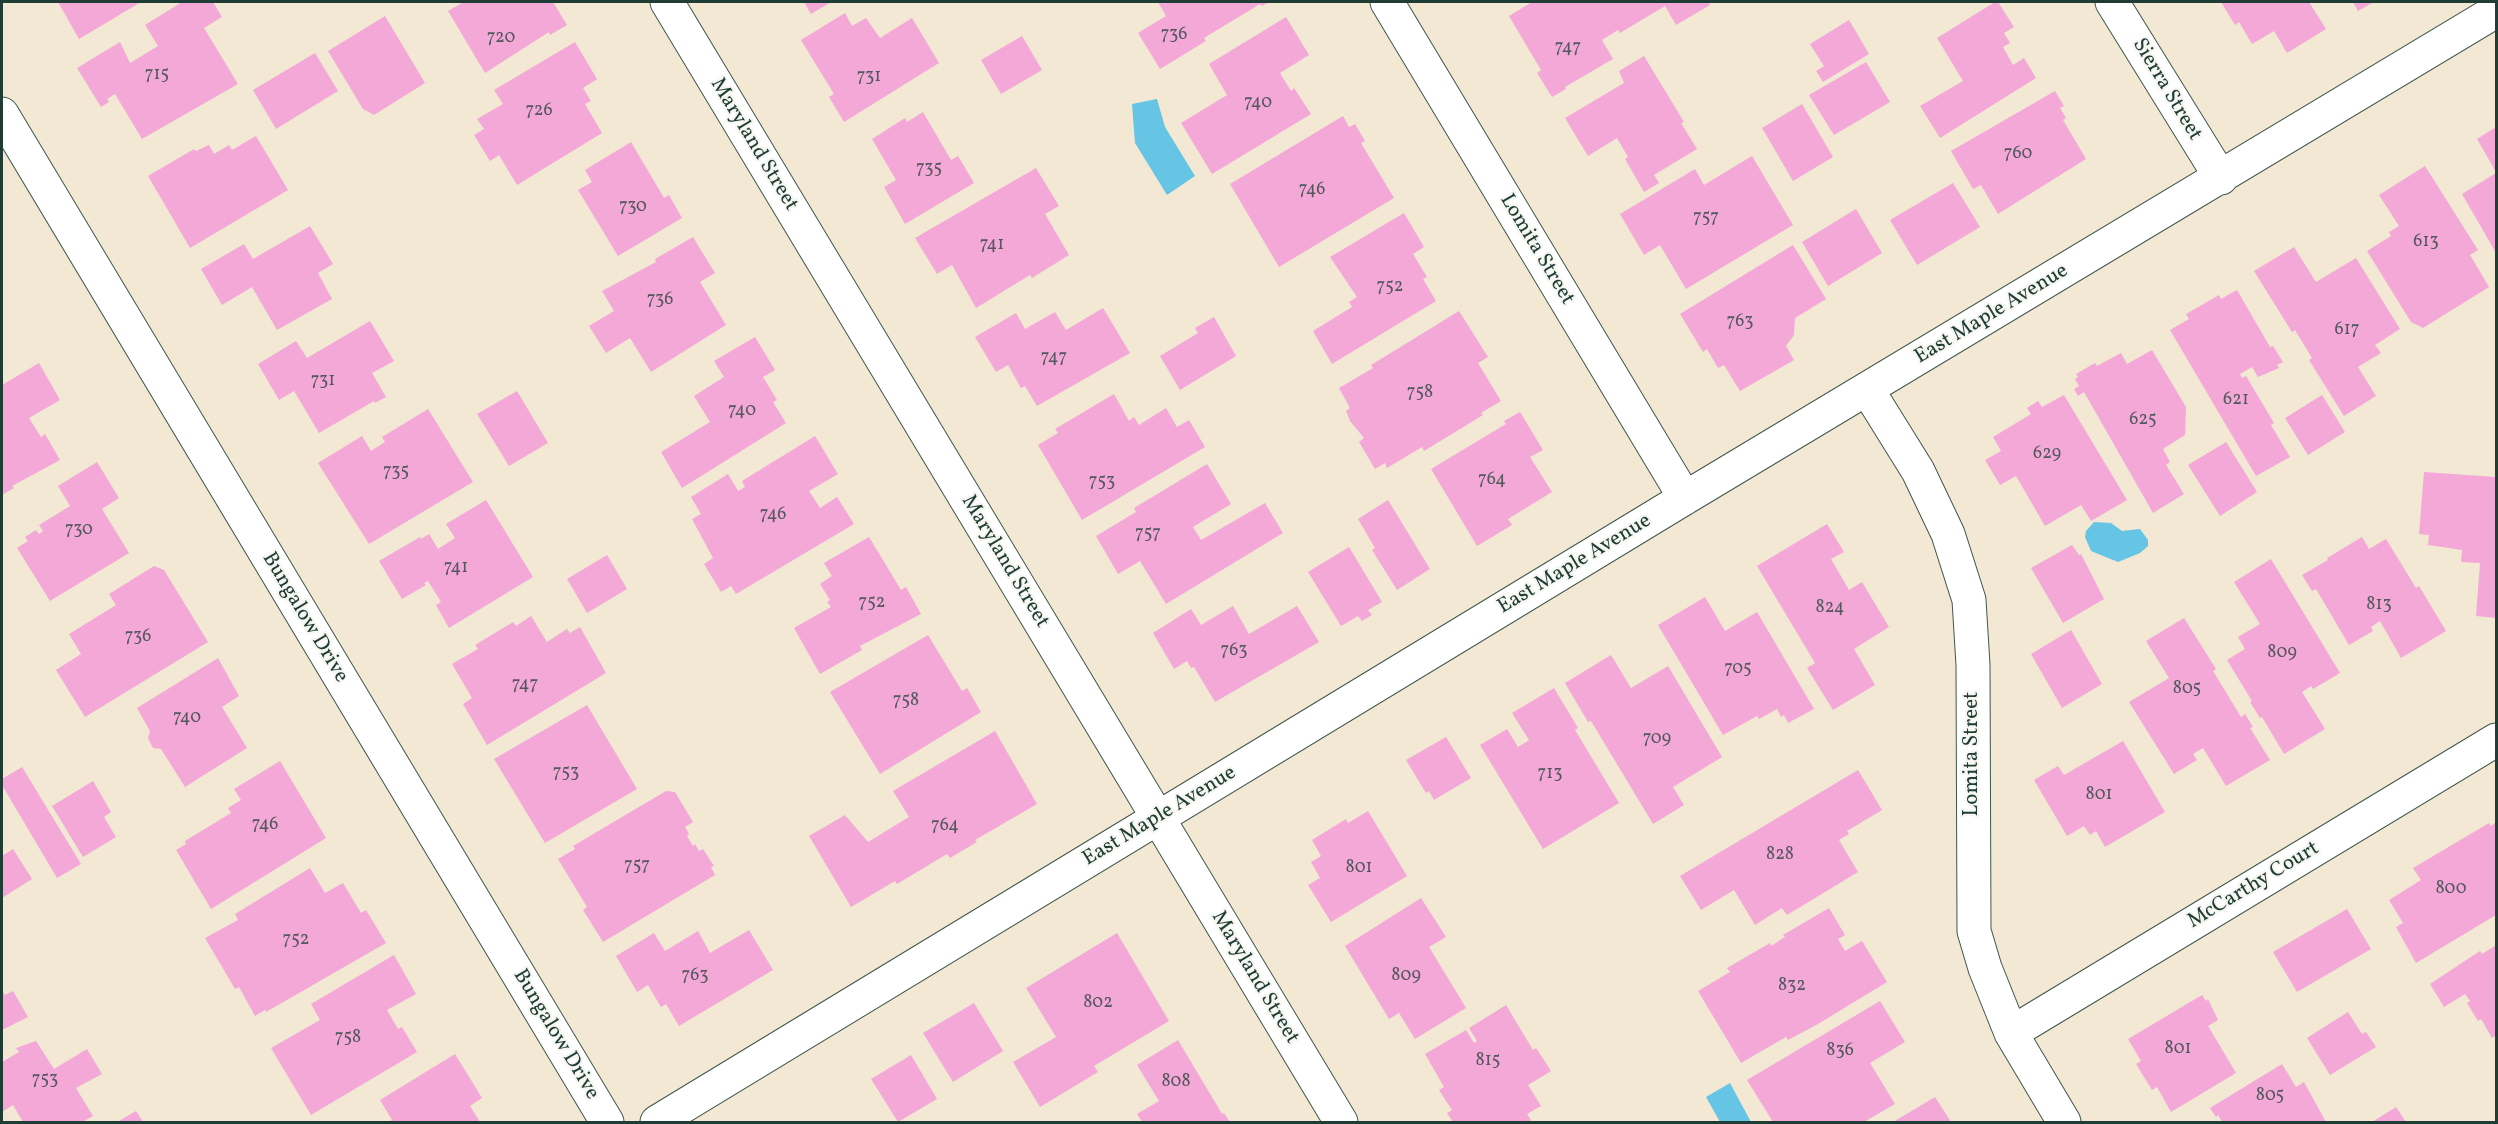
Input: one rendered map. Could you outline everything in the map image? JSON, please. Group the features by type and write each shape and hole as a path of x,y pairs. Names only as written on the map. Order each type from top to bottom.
{"street":[{"name":"Maryland Street","path":"667,2 1341,1122"},
{"name":"Lomita Street","path":"1387,2 1685,498"},
{"name":"Sierra Street","path":"2112,2 2221,178"},
{"name":"East Maple Avenue","path":"657,1122 1685,498 2496,11"},
{"name":"Bungalow Drive","path":"2,114 608,1122"},
{"name":"Lomita Street","path":"1867,389 1923,481 1948,534 1969,600 1972,665 1974,931 1985,968 2011,1033 2064,1122"},
{"name":"McCarthy Court","path":"2011,1033 2496,740"}],"water":[{"path":"1157,99 1165,127 1195,176 1167,195 1135,143 1132,104"},
{"path":"2094,522 2111,523 2122,531 2140,529 2148,540 2148,546 2140,553 2118,562 2091,551 2085,537 2086,531"},
{"path":"1730,1083 1751,1122 1720,1122 1706,1097"}],"building":[{"path":"58,2 141,2 79,39"},
{"path":"182,2 213,2 222,17 204,28 238,84 142,139 115,94 101,107 77,68 120,42 130,63 158,46 145,25"},
{"path":"464,2 553,2 567,25 550,35 549,32 485,73 448,11"},
{"path":"804,2 831,2 811,14"},
{"path":"1158,2 1269,2 1262,6 1260,4 1204,38 1206,41 1160,69 1138,33 1166,16"},
{"path":"1532,2 1708,2 1710,5 1676,25 1665,6 1620,33 1618,30 1602,40 1613,59 1552,97 1537,73 1541,70 1509,16"},
{"path":"1998,2 2014,27 2004,33 2010,43 2003,47 2013,65 2024,58 2036,78 1940,138 1920,106 1963,81 1937,38"},
{"path":"2221,2 2309,2 2326,29 2287,53 2274,31 2252,44 2239,22 2235,25"},
{"path":"2353,2 2374,2 2358,11"},
{"path":"845,13 852,26 866,18 880,38 912,18 939,63 844,122 829,97 834,94 801,40"},
{"path":"385,16 425,83 374,115 363,109 328,51"},
{"path":"1286,17 1309,55 1280,73 1291,91 1294,88 1311,114 1212,174 1181,123 1227,95 1209,64"},
{"path":"1849,20 1869,54 1823,82 1816,71 1824,66 1810,44"},
{"path":"1022,36 1042,70 1001,94 981,60"},
{"path":"575,42 597,79 583,88 591,101 585,104 602,133 517,185 499,155 490,161 474,135 484,129 477,119 503,104 494,90"},
{"path":"315,53 338,91 276,129 253,90"},
{"path":"1644,56 1684,122 1681,123 1697,149 1654,175 1659,183 1644,192 1625,159 1628,157 1617,138 1588,156 1565,118 1624,83 1619,71"},
{"path":"1866,62 1890,102 1834,135 1809,95"},
{"path":"2055,91 2064,106 2060,108 2066,118 2063,120 2086,159 1998,214 1981,185 1973,189 1951,151"},
{"path":"1802,104 1833,157 1793,181 1762,128"},
{"path":"923,112 951,160 958,156 974,183 905,224 884,187 896,180 872,139 905,118 907,122"},
{"path":"1343,116 1349,127 1355,124 1365,141 1361,143 1394,198 1279,267 1230,184"},
{"path":"2496,127 2496,172 2477,139"},
{"path":"256,136 288,190 190,248 148,176 194,149 196,151 209,145 214,154 229,145 232,150"},
{"path":"631,142 664,198 669,195 682,218 618,256 578,190 592,182 585,170"},
{"path":"1752,156 1793,225 1686,289 1660,245 1644,255 1620,214 1695,169 1704,185"},
{"path":"2425,166 2478,250 2470,255 2489,287 2423,328 2411,322 2367,251 2391,236 2389,232 2399,226 2379,195"},
{"path":"1036,168 1059,206 1045,214 1069,255 1032,278 1030,275 976,308 952,265 937,274 915,238"},
{"path":"2496,173 2496,253 2462,194"},
{"path":"1953,183 1980,227 1917,265 1890,220"},
{"path":"1856,209 1882,253 1828,286 1802,242"},
{"path":"1404,213 1424,247 1413,254 1427,277 1423,279 1436,301 1332,364 1313,331 1352,307 1349,302 1357,297 1330,257"},
{"path":"310,226 333,264 318,273 332,299 277,330 252,287 222,305 201,269 244,244 253,259"},
{"path":"693,237 715,273 700,282 726,325 651,372 630,338 606,353 589,326 614,311 602,291 656,262 655,259"},
{"path":"1793,245 1826,299 1795,318 1794,335 1786,346 1794,360 1740,391 1724,365 1718,368 1707,349 1703,352 1680,314"},
{"path":"2294,247 2316,282 2356,258 2400,329 2375,345 2381,353 2358,367 2376,396 2344,416 2309,360 2312,358 2295,330 2292,332 2254,271"},
{"path":"2237,290 2270,347 2273,346 2283,362 2277,365 2279,368 2258,377 2252,367 2240,374 2242,378 2246,376 2274,423 2271,425 2290,457 2256,476 2170,330 2189,319 2186,314 2219,295 2221,299"},
{"path":"1103,308 1130,353 1037,406 1025,386 1021,388 1008,365 996,372 975,337 1016,313 1025,329 1055,312 1066,330"},
{"path":"1459,311 1488,357 1478,363 1501,401 1481,413 1483,415 1424,451 1422,447 1387,468 1385,463 1375,469 1359,442 1364,438 1350,421 1346,411 1350,408 1339,388 1373,368 1371,365"},
{"path":"1214,317 1236,356 1180,390 1160,356 1198,333 1195,328"},
{"path":"370,321 394,361 372,373 386,397 375,403 374,401 319,433 294,391 279,400 258,364 296,341 307,358"},
{"path":"755,337 775,370 763,377 777,400 773,402 786,423 682,488 661,452 710,422 694,396 724,377 714,361"},
{"path":"2152,350 2186,407 2185,435 2163,449 2170,462 2166,465 2184,494 2153,513 2084,392 2078,396 2074,389 2079,386 2075,379 2078,377 2076,374 2095,363 2097,366 2121,353 2127,364"},
{"path":"39,363 60,400 29,418 41,437 45,434 60,460 12,486 14,488 2,495 2,385"},
{"path":"517,391 548,443 509,466 477,414"},
{"path":"1114,394 1129,421 1134,417 1139,425 1166,408 1177,427 1189,420 1205,447 1082,520 1038,445 1058,433 1055,429"},
{"path":"2064,395 2127,500 2091,521 2081,505 2045,526 2016,476 2000,485 1985,460 2001,451 1993,437 2031,414 2027,408 2038,401 2042,407"},
{"path":"2322,395 2345,432 2308,455 2285,418"},
{"path":"428,409 473,482 369,544 318,463 362,436 371,451 385,442 382,437"},
{"path":"1520,412 1543,450 1530,457 1552,492 1508,519 1512,525 1477,546 1431,469 1506,424 1504,421"},
{"path":"815,436 838,474 809,491 820,508 837,497 854,524 736,594 731,586 721,592 704,564 713,558 692,519 701,514 691,497 728,474 738,491 745,487 742,481"},
{"path":"2226,442 2257,492 2220,516 2188,465"},
{"path":"97,462 119,498 102,509 129,553 50,601 17,548 28,541 25,537 36,530 39,534 43,531 39,525 70,506 58,486"},
{"path":"1207,464 1231,504 1193,527 1201,540 1265,503 1283,533 1166,604 1140,561 1118,574 1096,536 1136,512 1134,508"},
{"path":"2424,472 2496,477 2496,618 2476,616 2480,563 2461,562 2462,550 2428,545 2429,535 2419,534"},
{"path":"486,500 533,577 449,628 436,605 441,602 428,581 424,583 426,585 402,599 379,561 429,534 438,549 455,538 446,524"},
{"path":"1388,500 1430,569 1397,590 1372,550 1375,548 1358,519"},
{"path":"1827,524 1844,552 1831,559 1849,590 1862,582 1889,627 1854,649 1875,685 1833,710 1807,668 1815,663 1757,566"},
{"path":"869,537 901,590 906,587 921,614 860,646 862,650 820,674 794,628 831,607 827,602 830,600 820,584 832,576 824,563"},
{"path":"2362,537 2369,549 2386,539 2416,588 2419,586 2446,631 2401,658 2380,621 2371,627 2373,631 2349,645 2316,589 2312,591 2302,575"},
{"path":"2072,545 2079,555 2081,554 2104,599 2063,623 2031,568"},
{"path":"1349,547 1382,602 1368,610 1372,615 1362,621 1358,616 1341,626 1308,572"},
{"path":"607,555 627,589 587,613 567,579"},
{"path":"2271,559 2340,673 2313,689 2311,686 2302,692 2325,729 2284,754 2262,717 2260,718 2250,702 2252,701 2227,660 2245,649 2238,637 2260,624 2234,582"},
{"path":"154,566 164,570 208,642 85,717 56,670 81,654 69,634 116,605 109,594"},
{"path":"1705,597 1725,631 1757,612 1814,709 1788,723 1777,709 1759,719 1757,716 1723,735 1658,625"},
{"path":"1233,606 1249,634 1297,606 1319,642 1215,702 1194,667 1191,668 1187,661 1174,669 1153,633 1191,609 1201,625"},
{"path":"531,616 547,642 567,629 570,633 580,627 606,673 487,745 463,704 472,698 452,664 478,649 475,645 513,622 516,626"},
{"path":"2184,618 2216,669 2213,671 2241,717 2245,714 2253,727 2250,728 2270,760 2226,786 2203,748 2193,754 2197,760 2174,774 2129,702 2169,678 2146,641"},
{"path":"2071,630 2102,684 2062,708 2031,654"},
{"path":"928,635 962,691 967,688 981,712 880,774 830,692"},
{"path":"1611,655 1631,688 1668,666 1722,757 1673,787 1684,805 1653,824 1591,721 1588,722 1565,683"},
{"path":"218,658 239,696 222,707 247,748 185,787 161,749 153,748 148,738 150,731 137,708"},
{"path":"1554,688 1578,728 1575,730 1619,803 1543,849 1480,745 1507,729 1518,747 1529,740 1512,713"},
{"path":"587,705 637,789 545,843 494,759"},
{"path":"995,731 1037,804 975,840 977,842 950,858 947,854 897,884 895,881 851,907 809,836 845,815 868,842 909,817 893,791"},
{"path":"1446,737 1471,778 1434,800 1429,791 1426,793 1406,760"},
{"path":"2123,741 2165,812 2105,847 2096,831 2090,835 2084,826 2067,836 2034,780 2058,766 2064,775"},
{"path":"280,761 326,838 211,909 176,850 186,844 185,841 231,813 228,808 241,800 234,789"},
{"path":"22,767 81,864 57,878 2,785 2,779"},
{"path":"1858,770 1882,810 1847,831 1849,834 1839,840 1858,872 1787,915 1782,908 1755,925 1734,890 1701,910 1680,876"},
{"path":"93,781 111,812 104,817 116,837 83,857 52,806"},
{"path":"666,791 675,792 693,822 685,827 689,834 687,836 699,851 703,849 714,866 711,867 715,875 603,942 583,910 587,907 558,859 575,849 573,846"},
{"path":"1368,811 1407,876 1331,922 1308,885 1320,878 1311,862 1321,856 1312,840 1346,819 1348,823"},
{"path":"2489,823 2491,826 2495,823 2496,825 2496,915 2416,963 2396,927 2403,923 2389,900 2421,880 2413,868"},
{"path":"13,849 32,879 2,898 2,856"},
{"path":"310,868 325,893 343,883 361,913 366,910 386,943 266,1012 265,1010 255,1016 239,987 235,989 205,938 238,920 235,914"},
{"path":"1421,898 1446,937 1429,947 1466,1008 1415,1039 1399,1013 1389,1019 1345,946"},
{"path":"1829,908 1845,935 1838,939 1845,951 1862,941 1887,982 1818,1024 1788,1040 1786,1037 1741,1063 1698,991 1730,972 1727,968 1770,943 1771,946 1785,937 1783,935"},
{"path":"2347,909 2371,949 2297,992 2273,952"},
{"path":"749,930 773,970 679,1026 666,1004 661,1007 648,985 637,992 616,956 654,933 665,951 698,931 710,953"},
{"path":"1117,933 1169,1021 1094,1066 1098,1072 1040,1107 1013,1062 1056,1037 1026,988"},
{"path":"2496,945 2496,1035 2492,1038 2481,1019 2478,1021 2467,1003 2470,1001 2465,994 2444,1007 2430,984 2480,951 2482,954"},
{"path":"394,955 416,994 387,1010 398,1029 402,1027 417,1052 311,1115 271,1048 320,1020 311,1004"},
{"path":"2,990 5,995 13,991 28,1017 2,1030"},
{"path":"2202,995 2206,1001 2208,999 2218,1020 2208,1026 2236,1073 2171,1112 2157,1087 2152,1090 2136,1064 2141,1061 2128,1039"},
{"path":"1880,1001 1905,1042 1870,1063 1895,1104 1864,1122 1773,1122 1747,1080"},
{"path":"974,1003 1003,1051 953,1082 923,1033"},
{"path":"1506,1005 1533,1050 1536,1048 1551,1071 1528,1085 1541,1106 1527,1114 1532,1122 1453,1122 1447,1113 1452,1110 1439,1090 1444,1087 1425,1054 1466,1030 1474,1043 1477,1041 1469,1028"},
{"path":"2348,1012 2362,1034 2366,1032 2376,1047 2330,1075 2307,1038"},
{"path":"1178,1040 1222,1114 1224,1113 1230,1122 1142,1122 1137,1114 1159,1101 1137,1065"},
{"path":"36,1041 54,1069 87,1049 102,1074 76,1088 93,1116 82,1122 23,1122 13,1105 2,1112 2,1062 19,1052 16,1048"},
{"path":"455,1054 482,1098 470,1106 480,1122 387,1122 392,1120 380,1100"},
{"path":"911,1055 937,1099 898,1122 871,1079"},
{"path":"2282,1064 2296,1087 2304,1082 2326,1122 2222,1122 2218,1115 2216,1117 2210,1108"},
{"path":"1935,1097 1951,1122 1893,1122"},
{"path":"2396,1107 2406,1122 2372,1122"},
{"path":"136,1111 143,1122 117,1122"}]}
